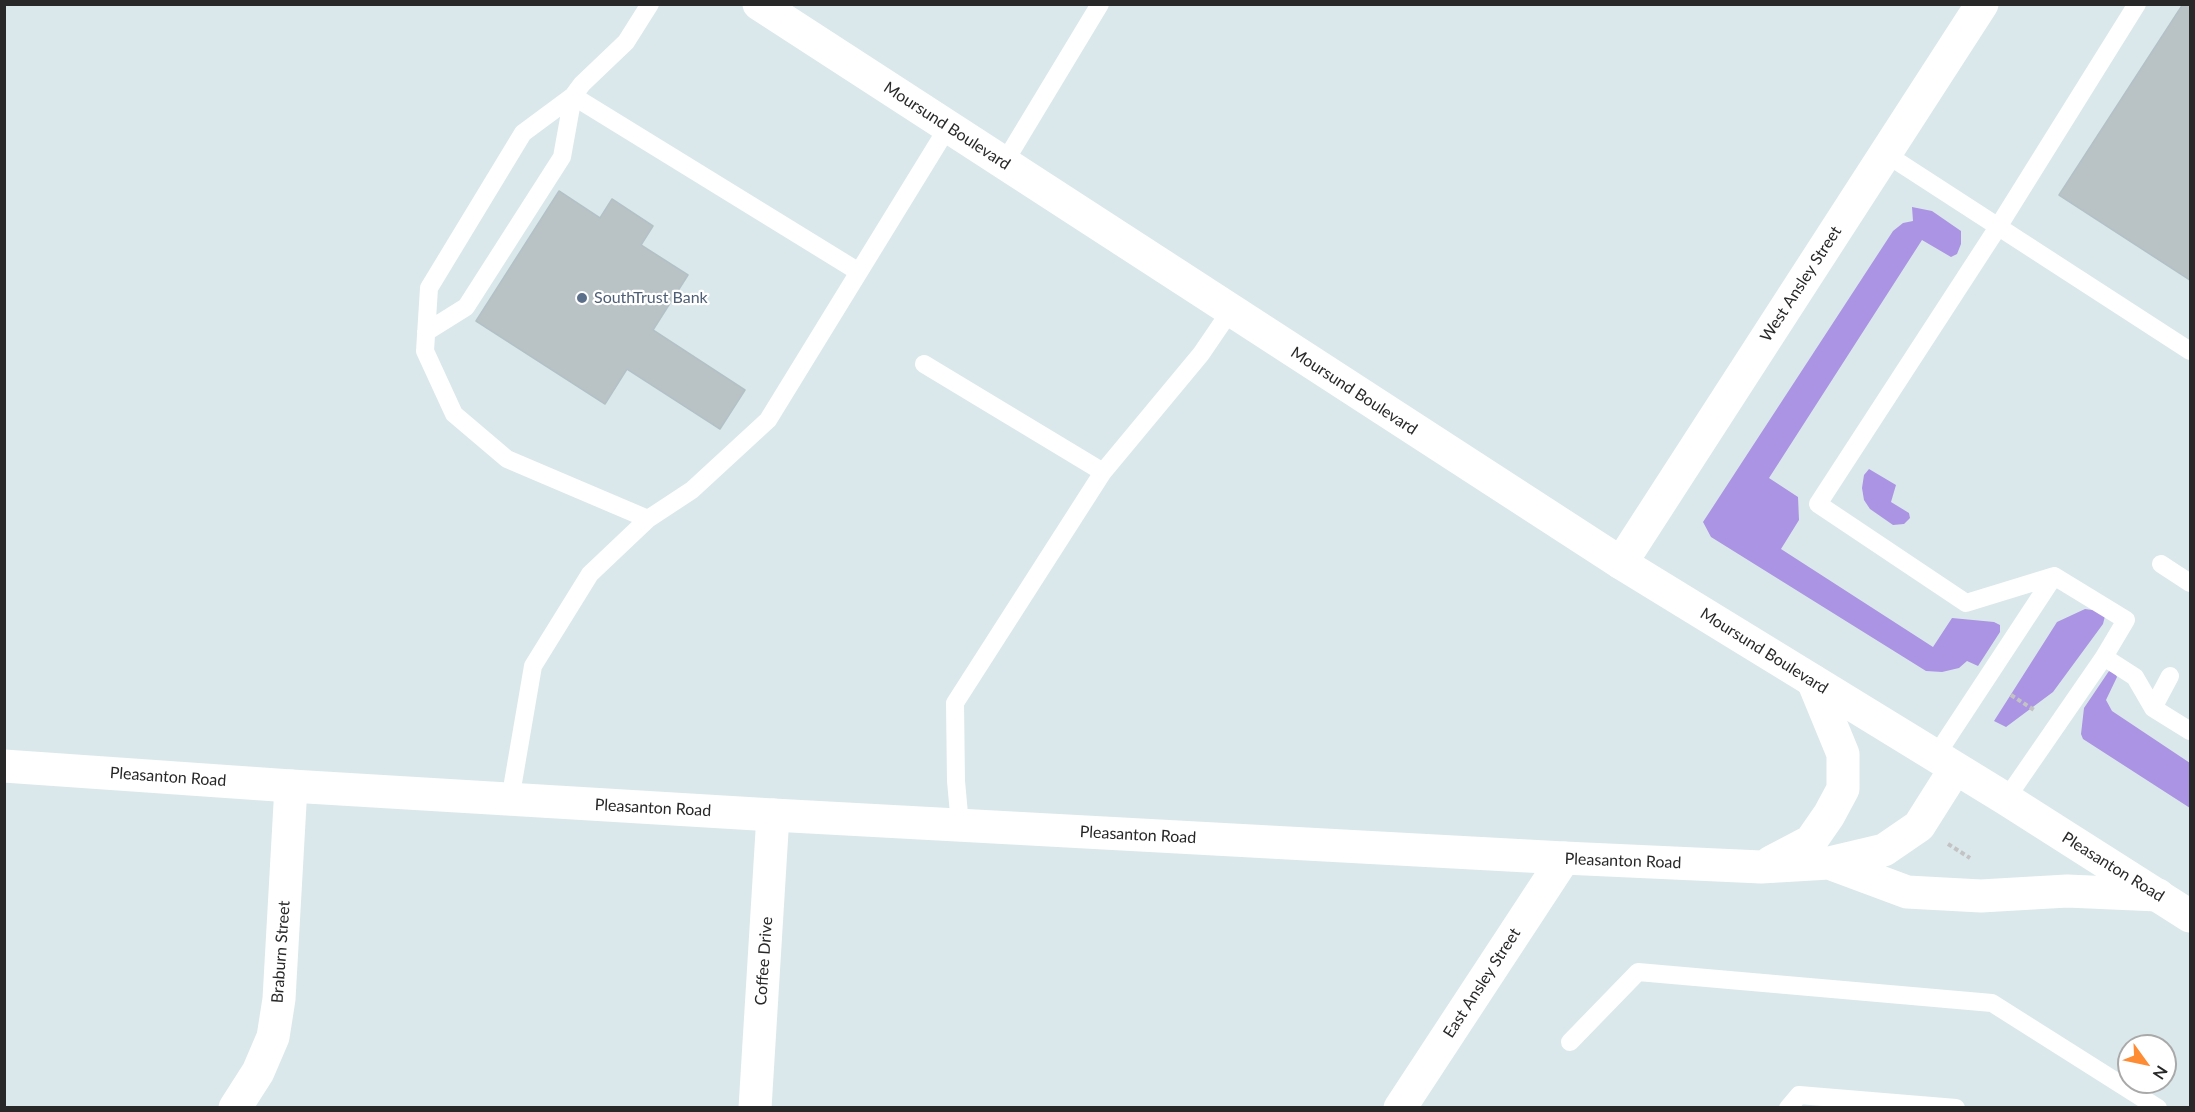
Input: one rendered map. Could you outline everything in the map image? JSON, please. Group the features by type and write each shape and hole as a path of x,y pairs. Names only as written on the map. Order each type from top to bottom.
{"street":[{"name":"West Ansley Street","path":"1621,563 1982,4"},
{"name":"Moursund Boulevard","path":"762,5 1621,563 1945,763"},
{"path":"1761,867 1812,841 1843,789 1843,754 1813,681"},
{"name":"Pleasanton Road","path":"4,766 510,800 1761,867 1829,863 1884,850 1919,826 1945,763 2190,916"},
{"name":"Braburn Street","path":"236,1107 258,1072 274,1027 279,999 291,786"},
{"name":"Coffee Drive","path":"755,1107 773,815"},
{"name":"East Ansley Street","path":"1410,1104 1564,858"},
{"path":"1829,863 1906,892 1981,896 2067,891 2158,895"}],"lane":[{"path":"648,519 507,459 454,414 425,351 429,288 522,134 573,96 582,84 626,42 650,4"},
{"path":"1004,164 1100,4"},
{"path":"2006,800 2104,657 2126,620 2054,576 1966,603 1818,504 1998,227 2137,4"},
{"path":"573,96 859,272"},
{"path":"426,333 466,307 562,157 573,96"},
{"path":"510,800 533,666 590,574 648,519 692,490 768,420 948,127"},
{"path":"1886,154 2190,351"},
{"path":"960,825 954,703 1103,472 1202,354 1231,310"},
{"path":"924,364 1103,472"},
{"path":"2161,564 2190,583"},
{"path":"1945,763 2054,576"},
{"path":"2104,657 2135,676 2153,708 2190,731"},
{"path":"2153,708 2170,676"},
{"path":"1569,1042 1638,972 1992,1003 2158,1107"},
{"path":"1788,1107 1798,1095 1956,1107"}],"path":[{"path":"2010,695 2034,710"}],"shaded area":[{"path":"1912,207 1932,211 1961,231 1961,244 1957,254 1951,257 1922,240 1769,478 1798,497 1799,520 1781,549 1933,647 1952,618 1994,622 2000,625 2000,632 1978,666 1967,661 1959,668 1942,672 1926,671 1711,537 1703,522 1893,231 1903,223 1913,221"},
{"path":"1869,469 1896,485 1891,502 1909,513 1910,518 1904,524 1893,525 1870,509 1864,500 1862,488 1864,475"},
{"path":"2085,609 2100,611 2105,616 2103,624 2053,692 2006,727 1994,721 2057,622"},
{"path":"2109,671 2115,673 2117,677 2106,700 2112,711 2190,763 2190,808 2083,739 2081,734 2084,708"}],"building":[{"path":"2183,4 2190,4 2190,280 2059,195"},
{"name":"SouthTrust Bank","path":"559,191 600,218 612,199 653,226 641,245 688,275 653,330 745,390 720,429 627,369 605,404 476,321"}],"place":[{"name":"SouthTrust Bank","path":"582,298"}]}
